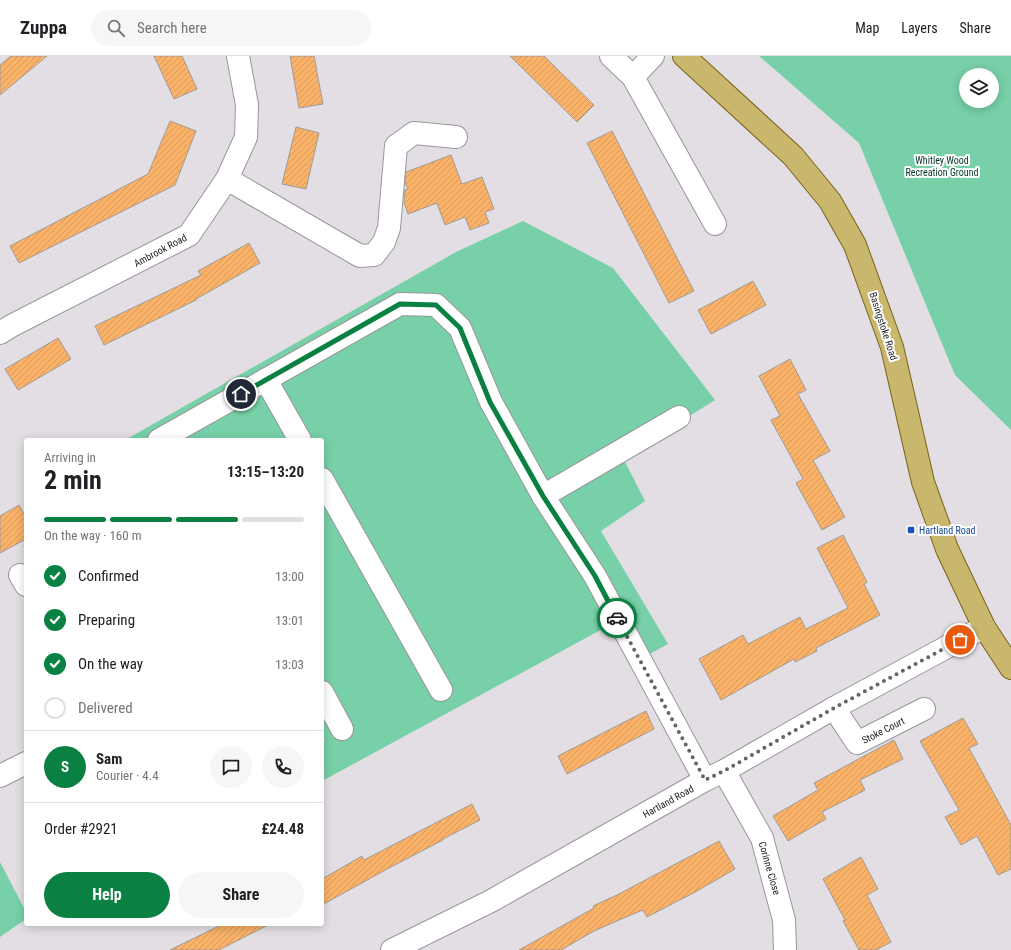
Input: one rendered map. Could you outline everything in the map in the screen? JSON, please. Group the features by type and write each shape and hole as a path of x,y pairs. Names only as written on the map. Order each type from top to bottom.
{"main road":[{"name":"Basingstoke Road","path":"684,56 793,156 830,201 855,245 892,347 923,482 947,549 984,627 1011,668"}],"street":[{"name":"Ambrook Road","path":"0,334 13,325 189,235 228,179 246,137 247,105 238,56"},
{"path":"610,56 633,77 715,224"},
{"path":"633,77 653,56"},
{"path":"228,179 360,256 374,255 384,242 389,228 396,146 414,133 456,137"},
{"name":"Corinne Close","path":"166,438 183,434 266,380 400,304 436,305 460,328 490,402 543,496 595,576 714,776 762,838 784,920 785,950"},
{"path":"266,380 299,438"},
{"path":"543,496 679,417"},
{"path":"324,483 441,690"},
{"name":"Hartland Road","path":"392,950 491,901 834,708 984,627"},
{"path":"324,696 342,729"},
{"name":"Stoke Court","path":"834,708 857,743 924,709"},
{"path":"0,776 24,764"}],"green space":[{"name":"Whitley Wood Recreation Ground","path":"759,56 1011,56 1011,430 955,375 859,143"},
{"path":"523,221 613,268 715,400 623,458 645,501 601,531 668,644 633,663 608,626 324,780 324,438 129,438 456,252"},
{"path":"0,862 24,908 24,920 0,937"}],"building":[{"path":"11,56 47,56 0,95 0,65"},
{"path":"154,56 182,56 197,89 174,99"},
{"path":"290,56 314,56 323,104 299,108"},
{"path":"510,56 544,56 594,105 577,122"},
{"path":"170,121 196,131 175,185 19,263 10,246 148,174"},
{"path":"296,127 319,133 306,189 282,184"},
{"path":"612,131 694,291 669,303 587,143"},
{"path":"451,155 462,184 482,177 494,209 485,212 489,223 470,230 465,217 445,225 437,203 408,214 404,202 405,190 408,189 405,183 406,172"},
{"path":"249,243 260,263 196,300 104,345 95,326 201,275 198,271"},
{"path":"753,281 766,305 711,334 698,310"},
{"path":"58,338 71,359 18,390 5,369"},
{"path":"790,359 806,390 798,394 830,451 813,460 845,517 822,530 796,483 803,479 771,420 780,416 759,376"},
{"path":"19,505 24,514 24,540 0,553 0,516"},
{"path":"843,535 867,582 864,584 880,615 816,648 817,651 795,662 794,659 721,700 699,659 743,635 748,644 800,617 806,629 848,608 817,548"},
{"path":"646,711 654,729 567,774 558,756"},
{"path":"963,718 978,744 969,748 1011,825 1011,869 998,875 977,836 961,845 945,817 959,810 920,741"},
{"path":"894,740 903,759 860,780 865,790 822,812 826,819 788,841 773,816 818,790 814,783"},
{"path":"472,804 480,820 324,904 324,878 362,856 364,860"},
{"path":"719,841 735,869 697,891 647,917 643,910 619,920 594,931 561,950 519,950 594,908 593,906 617,895"},
{"path":"861,857 878,889 867,895 891,942 876,950 859,950 823,879"},
{"path":"219,926 266,926 219,950 170,950"}],"way so far":[{"path":"617,618 705,780 724,771 834,708 960,640"}],"place":[{"name":"Hartland Road","path":"911,530"}],"route":[{"path":"241,394 400,304 436,305 460,328 490,402 543,496 595,576 617,618"}]}
